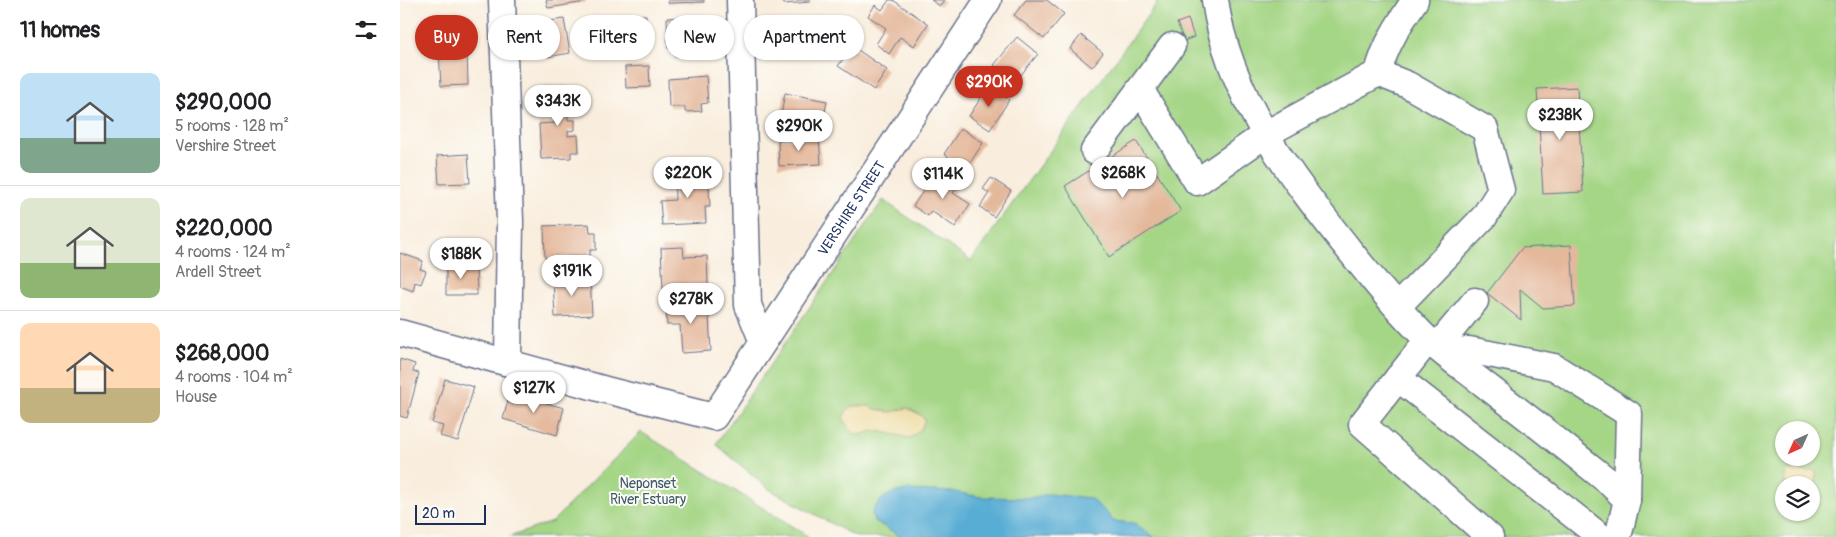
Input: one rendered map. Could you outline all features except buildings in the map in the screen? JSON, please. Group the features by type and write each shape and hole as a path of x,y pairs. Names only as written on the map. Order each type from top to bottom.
{"street":[{"path":"400,333 508,362 510,221 502,0"},
{"path":"740,0 748,305 763,342"},
{"name":"VERSHIRE STREET","path":"508,362 606,390 714,417 988,0"},
{"path":"1215,0 1226,52 1242,89 1266,134 1301,187 1358,261 1398,307 1436,346 1609,482 1627,500"},
{"path":"1140,89 1197,182 1266,134 1378,73 1382,56 1390,38 1415,0"},
{"path":"1094,151 1172,46"},
{"path":"1378,73 1408,85 1485,129 1501,190 1484,217 1398,307"},
{"path":"1475,301 1436,346 1398,378 1362,424 1490,537"},
{"path":"1436,346 1470,350 1554,367 1629,414 1627,500 1618,537"},
{"path":"1398,378 1601,537"}],"green space":[{"path":"1159,0 1836,0 1836,537 856,537 769,489 716,444 883,200 971,261"},
{"name":"Neponset River Estuary","path":"641,432 809,537 509,537 552,522"}],"sand":[{"path":"852,406 869,406 891,412 907,408 921,415 925,420 921,429 910,438 873,430 857,434 848,427 843,417"},
{"path":"1796,469 1809,472 1813,469 1816,476 1786,476 1788,471"}],"water":[{"path":"906,490 955,492 981,497 1030,498 1048,494 1090,498 1113,521 1134,523 1154,537 902,537 874,521 872,514 878,503 885,497"}]}
